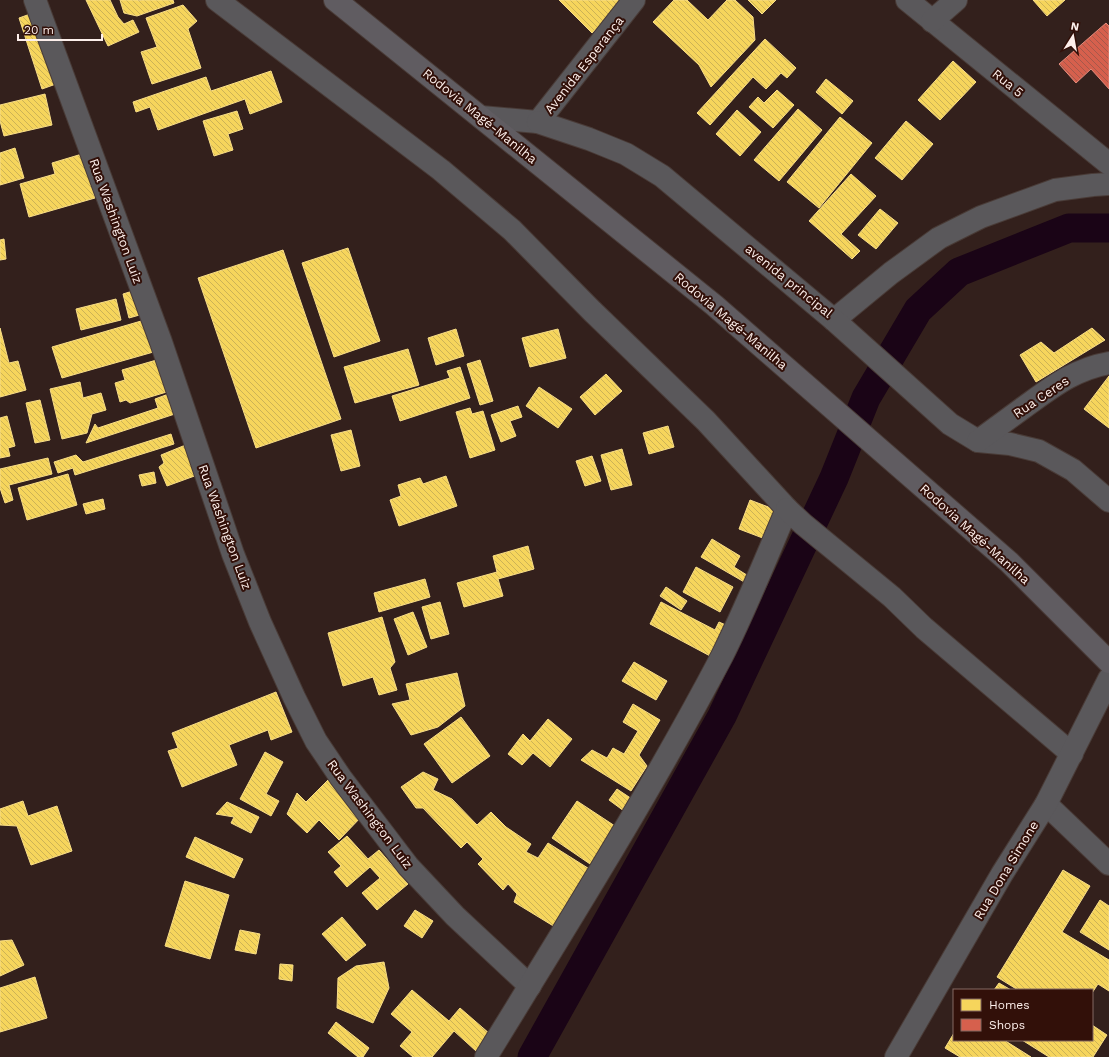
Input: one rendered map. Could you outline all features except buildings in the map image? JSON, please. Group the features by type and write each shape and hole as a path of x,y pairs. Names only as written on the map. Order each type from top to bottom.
{"highway":[{"name":"Rodovia Magé-Manilha","path":"336,0 714,305 1009,562 1109,662"}],"street":[{"name":"Rua Washington Luiz","path":"35,0 161,342 233,554 260,622 316,741 341,778 408,866 454,916 530,986"},
{"path":"217,0 441,170 512,230 592,311 706,421 787,509 803,524 892,597 924,628 1072,754"},
{"name":"Avenida Esperança","path":"481,116 538,122 634,0"},
{"name":"Rua 5","path":"907,0 1109,164"},
{"path":"932,21 956,0"},
{"name":"avenida principal","path":"538,122 589,139 626,154 662,176 834,320 891,273 939,238 981,217 1055,190 1109,184"},
{"path":"834,320 950,424 978,441 1010,444 1039,451 1073,470 1109,501"},
{"name":"Rua Ceres","path":"978,441 1043,393 1062,381 1081,370 1109,363"},
{"path":"486,1057 648,791 722,655 787,509"},
{"name":"Rua Dona Simone","path":"896,1057 1002,874 1046,804 1109,679"},
{"path":"1046,804 1109,864"}],"waterway":[{"path":"532,1057 722,716 834,478 866,398 918,310 959,272 1069,228 1109,228"}]}
